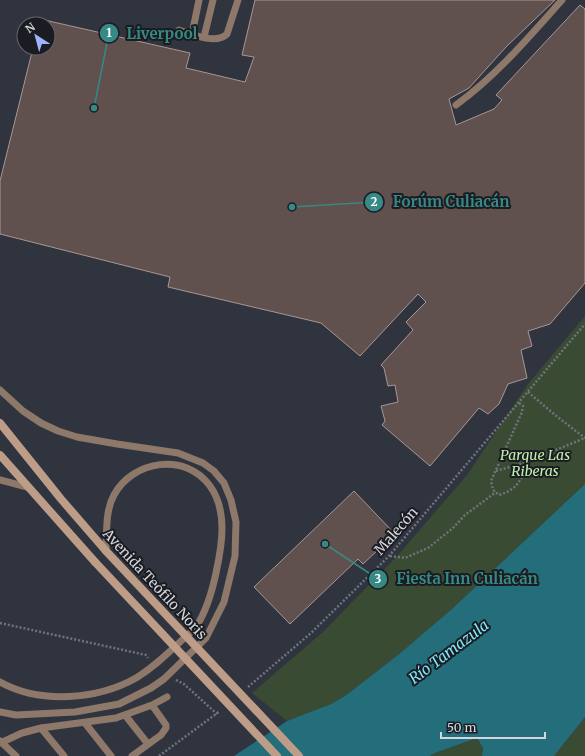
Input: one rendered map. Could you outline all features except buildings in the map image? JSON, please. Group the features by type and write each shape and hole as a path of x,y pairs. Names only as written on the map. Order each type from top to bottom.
{"main road":[{"name":"Avenida Teófilo Noris","path":"0,423 52,488 106,551 299,756"},
{"name":"Avenida Teófilo Noris","path":"0,455 95,562 277,756"}],"lane":[{"path":"192,34 199,0"},
{"path":"204,37 213,0"},
{"path":"179,30 204,37 220,38 227,34 238,0"},
{"path":"456,105 476,90 502,66 562,0"},
{"path":"0,390 23,411 41,423 58,431 77,437 178,453 203,463 214,471 224,484 231,500 236,522 235,556 224,602 206,638 164,679 151,688 119,704 69,713 16,715 0,712"},
{"path":"0,683 39,695 78,696 94,694 125,684 151,669 195,628 210,600 222,546 223,525 217,496 209,484 192,469 167,463 142,468 122,484 114,494 109,507 106,551"},
{"path":"0,480 27,487"},
{"path":"223,525 230,526 236,522"},
{"path":"16,756 0,742 22,733 41,728 116,718 152,705 166,697"},
{"path":"132,756 161,735 166,728 166,725 152,705"},
{"path":"125,715 148,744"},
{"path":"85,722 111,756"},
{"path":"41,728 64,756"}],"path":[{"name":"Malecón","path":"245,689 311,633 389,556 585,324"},
{"path":"528,392 585,438"},
{"path":"519,403 523,406 522,412 491,481 493,490 500,495 510,492 521,481 529,461"},
{"path":"496,471 529,461 585,438"},
{"path":"389,556 405,558 428,548 454,528 465,515 496,492"},
{"path":"0,623 146,656 150,661"},
{"path":"172,678 184,684 217,714"},
{"path":"159,756 222,709"}],"green space":[{"name":"Parque Las Riberas","path":"585,316 585,484 453,608 398,655 345,696 331,704 287,721 252,693 323,632 399,554 467,475 528,384"},
{"path":"585,717 585,756 554,756"},
{"path":"477,738 483,748 482,756 430,756 435,753"}],"water":[{"name":"Río Tamazula","path":"585,484 585,717 554,756 482,756 483,748 477,738 430,756 234,756 287,721 331,704 345,696 398,655 453,608"}],"place":[{"name":"Liverpool","path":"94,108"},
{"name":"Forúm Culiacán","path":"292,207"},
{"name":"Fiesta Inn Culiacán","path":"325,544"}]}
